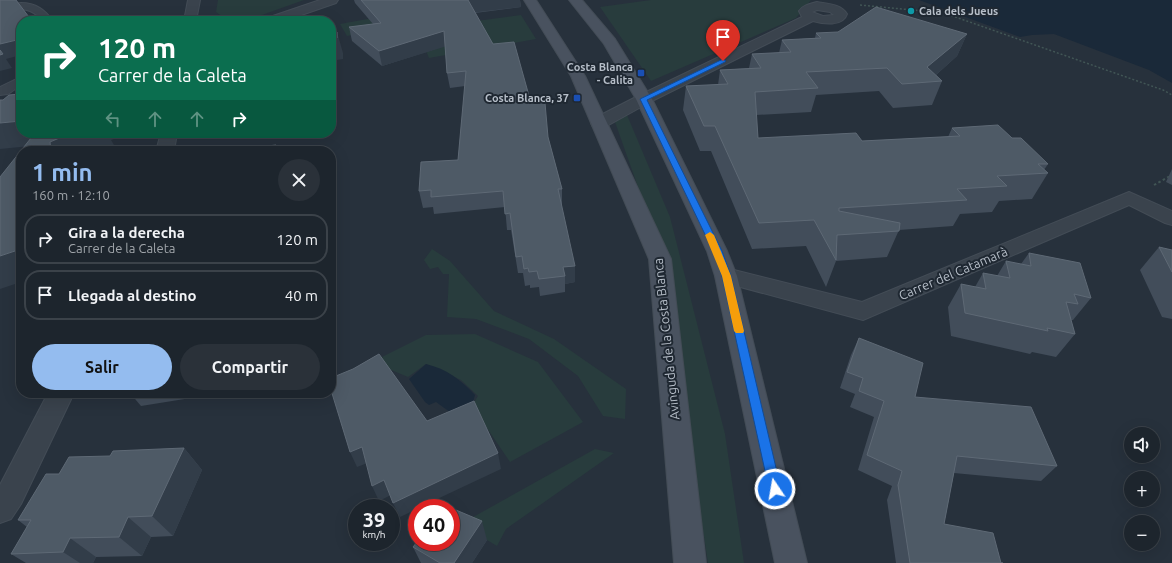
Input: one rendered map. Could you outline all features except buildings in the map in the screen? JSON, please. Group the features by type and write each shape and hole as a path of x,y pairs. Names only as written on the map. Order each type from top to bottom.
{"street":[{"path":"191,16 194,0"},
{"path":"286,16 332,0"},
{"name":"Avinguda de la Costa Blanca","path":"530,0 578,76 660,259 690,563"},
{"path":"575,0 610,42 644,99 718,251 726,276 791,563"},
{"path":"599,123 644,99 812,17 807,15 805,11 808,8 817,6 834,9"},
{"name":"Carrer del Catamarà","path":"726,276 863,311 1129,198 1172,219"},
{"path":"0,509 11,494 59,398"}],"lane":[{"path":"0,9 22,5 32,6 44,16"},
{"path":"10,106 2,91 16,83"}],"path":[{"path":"834,9 841,3 944,13 1026,44 1163,90 1172,95"}],"green space":[{"path":"218,0 304,0 259,16 222,16 216,12"},
{"path":"651,0 811,0 796,18 651,81 600,7"},
{"path":"400,13 408,24 347,36 340,24"},
{"path":"521,15 536,39 429,58 417,29"},
{"path":"627,115 670,217 725,434 744,563 708,563 660,249 615,122"},
{"path":"432,249 450,261 494,311 554,339 626,389 625,419 603,416 578,376 529,339 476,319 447,317 449,274 443,274 438,267 430,269 424,260"},
{"path":"475,334 538,362 583,422 510,462 472,406 478,396 461,380 426,364 408,377 384,367 382,357 426,335"},
{"path":"595,449 614,453 506,529 497,546 487,540 466,521"}],"water":[{"path":"919,0 1172,0 1172,83 1149,70 1054,34 1020,37"},
{"path":"426,364 447,372 475,395 472,406 454,415 436,402 429,405 425,402 409,379"}],"slow traffic":[{"path":"710,235 718,251 726,276 739,331"}],"place":[{"name":"Cala dels Jueus","path":"911,11"},
{"name":"Costa Blanca - Calita","path":"641,73"},
{"name":"Costa Blanca, 37","path":"577,98"}],"route":[{"path":"723,61 644,99 718,251 726,276 775,489"}]}
